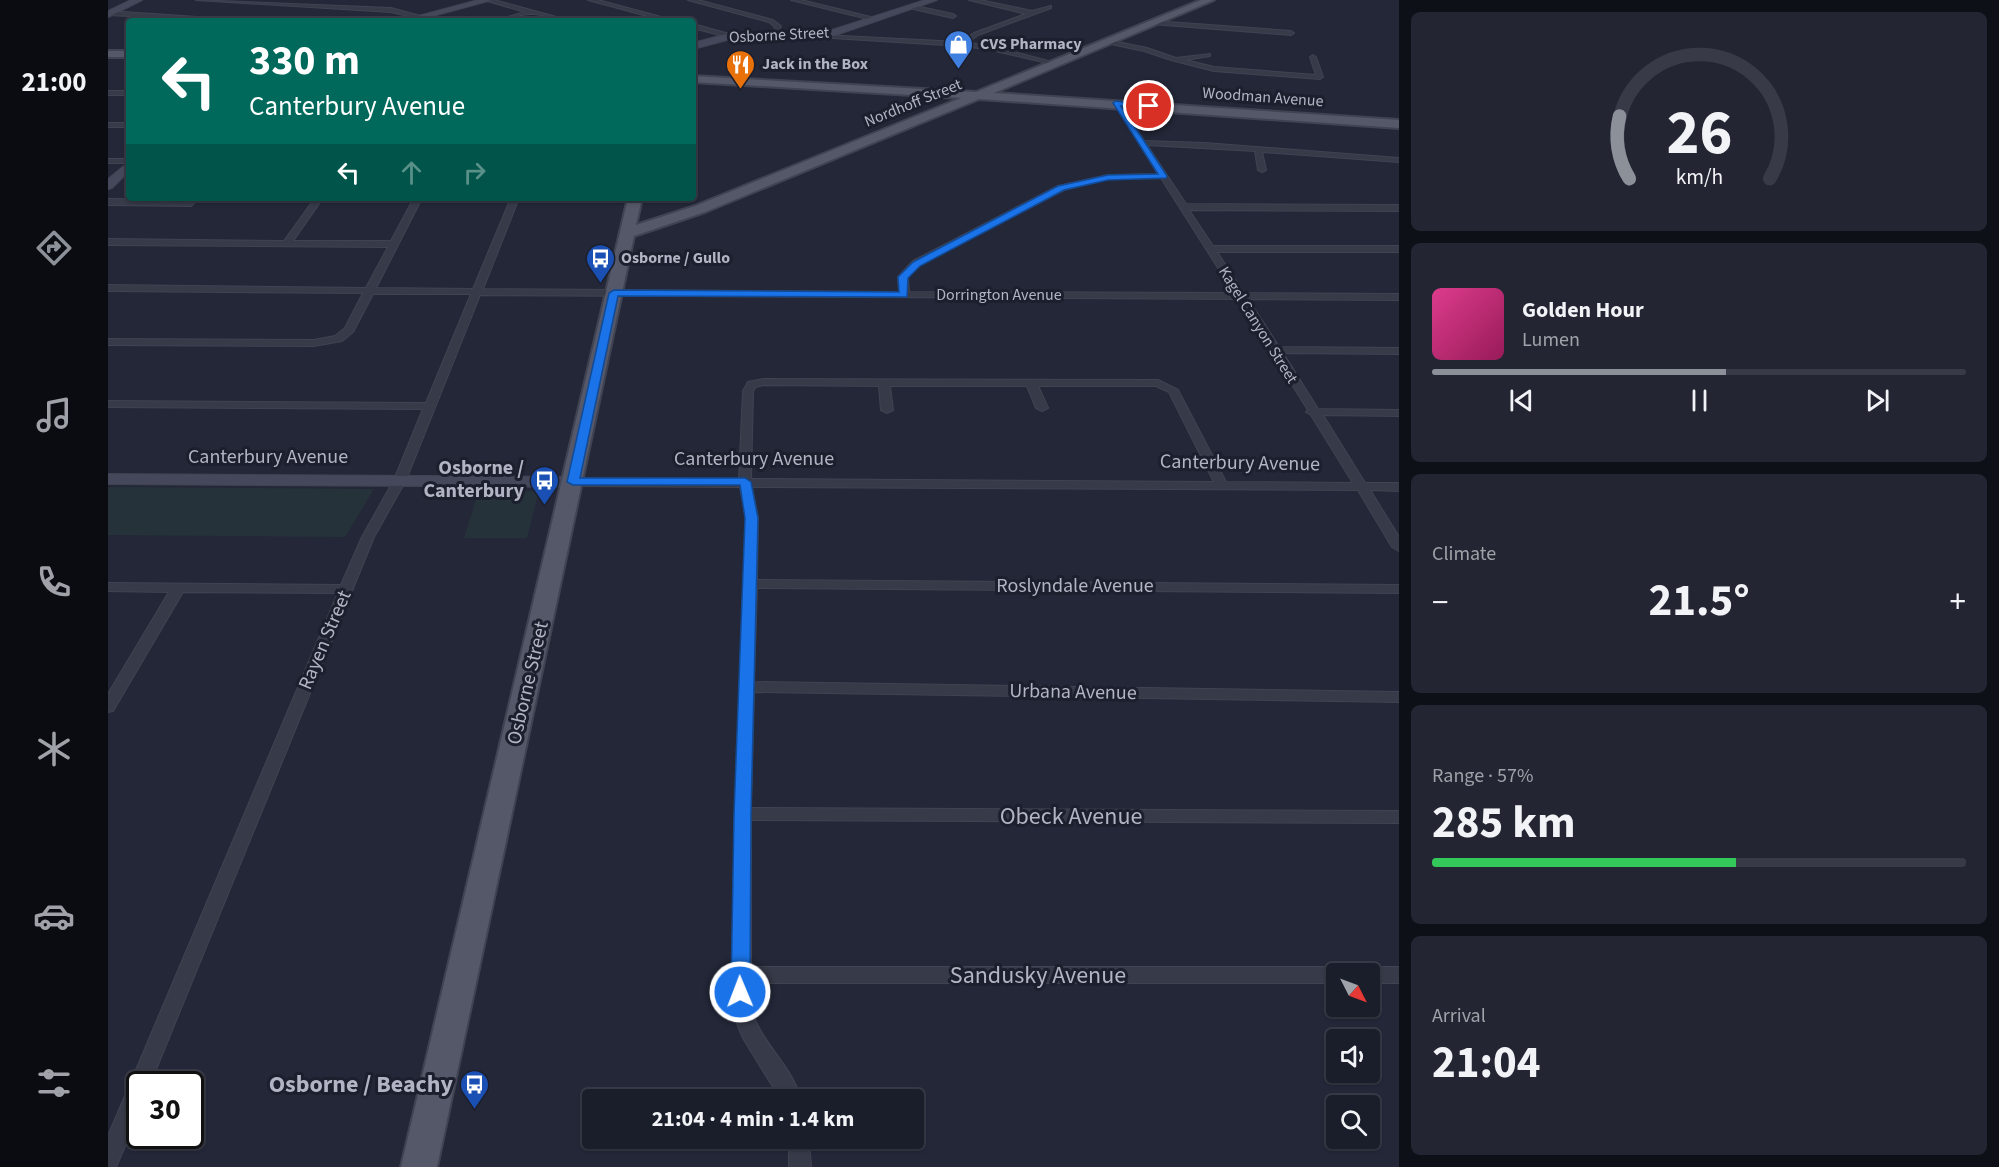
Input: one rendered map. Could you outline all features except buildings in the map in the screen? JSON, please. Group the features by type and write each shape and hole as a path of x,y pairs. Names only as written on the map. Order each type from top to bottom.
{"main road":[{"name":"Nordhoff Street","path":"628,233 700,209 1209,0"},
{"path":"108,54 126,54"},
{"name":"Woodman Avenue","path":"696,79 1116,103 1399,124"},
{"path":"634,204 656,218 700,209"},
{"name":"Osborne Street","path":"419,1167 634,204"}],"street":[{"path":"109,13 138,0"},
{"path":"199,0 390,10 421,17"},
{"path":"417,18 487,0 557,18"},
{"path":"591,0 661,18"},
{"path":"691,0 771,21 778,26 775,35"},
{"path":"794,0 876,19"},
{"name":"Osborne Street","path":"696,45 731,36 803,36 833,33 933,0"},
{"path":"972,0 1032,13"},
{"path":"911,7 953,16"},
{"path":"961,44 976,34 1049,7"},
{"path":"509,18 534,12"},
{"path":"109,13 183,18"},
{"path":"1154,23 1291,33"},
{"path":"696,27 731,36"},
{"path":"803,36 961,44 987,47 1054,64"},
{"path":"1108,42 1144,49 1214,69 1320,77 1313,57"},
{"path":"1173,59 1208,55"},
{"path":"108,93 126,93"},
{"name":"Kagel Canyon Street","path":"1116,103 1276,350 1312,412 1399,547"},
{"path":"108,125 126,125"},
{"path":"1141,143 1258,149 1366,161 1399,160"},
{"path":"1258,149 1262,170"},
{"path":"108,161 126,163"},
{"path":"108,185 126,166"},
{"path":"904,295 903,277 916,264 1061,188 1108,177 1163,176"},
{"path":"108,202 150,201"},
{"path":"287,242 318,201"},
{"path":"108,342 314,344 338,339 349,330 416,201"},
{"name":"Rayen Street","path":"146,1071 368,537 400,480 514,201"},
{"path":"1184,207 1399,208"},
{"path":"108,242 393,244"},
{"path":"1210,249 1399,249"},
{"name":"Dorrington Avenue","path":"108,288 1399,297"},
{"path":"1276,350 1399,351"},
{"path":"787,1089 750,1032 741,1009 742,814 752,518 745,482 748,391 752,384 763,382 1158,383 1173,390 1221,485"},
{"path":"884,383 887,410"},
{"path":"1031,384 1042,408"},
{"path":"108,404 430,406"},
{"path":"1312,412 1399,413"},
{"name":"Canterbury Avenue","path":"108,478 1399,487"},
{"name":"Roslyndale Avenue","path":"751,584 1399,589"},
{"path":"108,587 346,589"},
{"path":"108,707 178,588"},
{"name":"Urbana Avenue","path":"747,687 1399,697"},
{"name":"Obeck Avenue","path":"742,814 1399,817"},
{"name":"Sandusky Avenue","path":"740,975 1326,975"},
{"path":"1380,975 1399,975"},
{"name":"Rayen Street","path":"108,1160 126,1118"},
{"path":"799,1149 800,1167"}],"shaded area":[{"path":"108,487 374,489 345,537 108,535"},
{"path":"479,490 539,491 527,538 464,538"}],"place":[{"name":"CVS Pharmacy","path":"959,70"},
{"name":"Jack in the Box","path":"741,90"},
{"name":"Osborne / Gullo","path":"600,284"},
{"name":"Osborne / Canterbury","path":"545,506"},
{"name":"Osborne / Beachy","path":"474,1110"}],"route":[{"path":"740,992 742,814 752,518 745,482 573,482 614,293 904,295 903,277 916,264 1061,188 1108,177 1163,176 1116,103 1149,106"}]}
